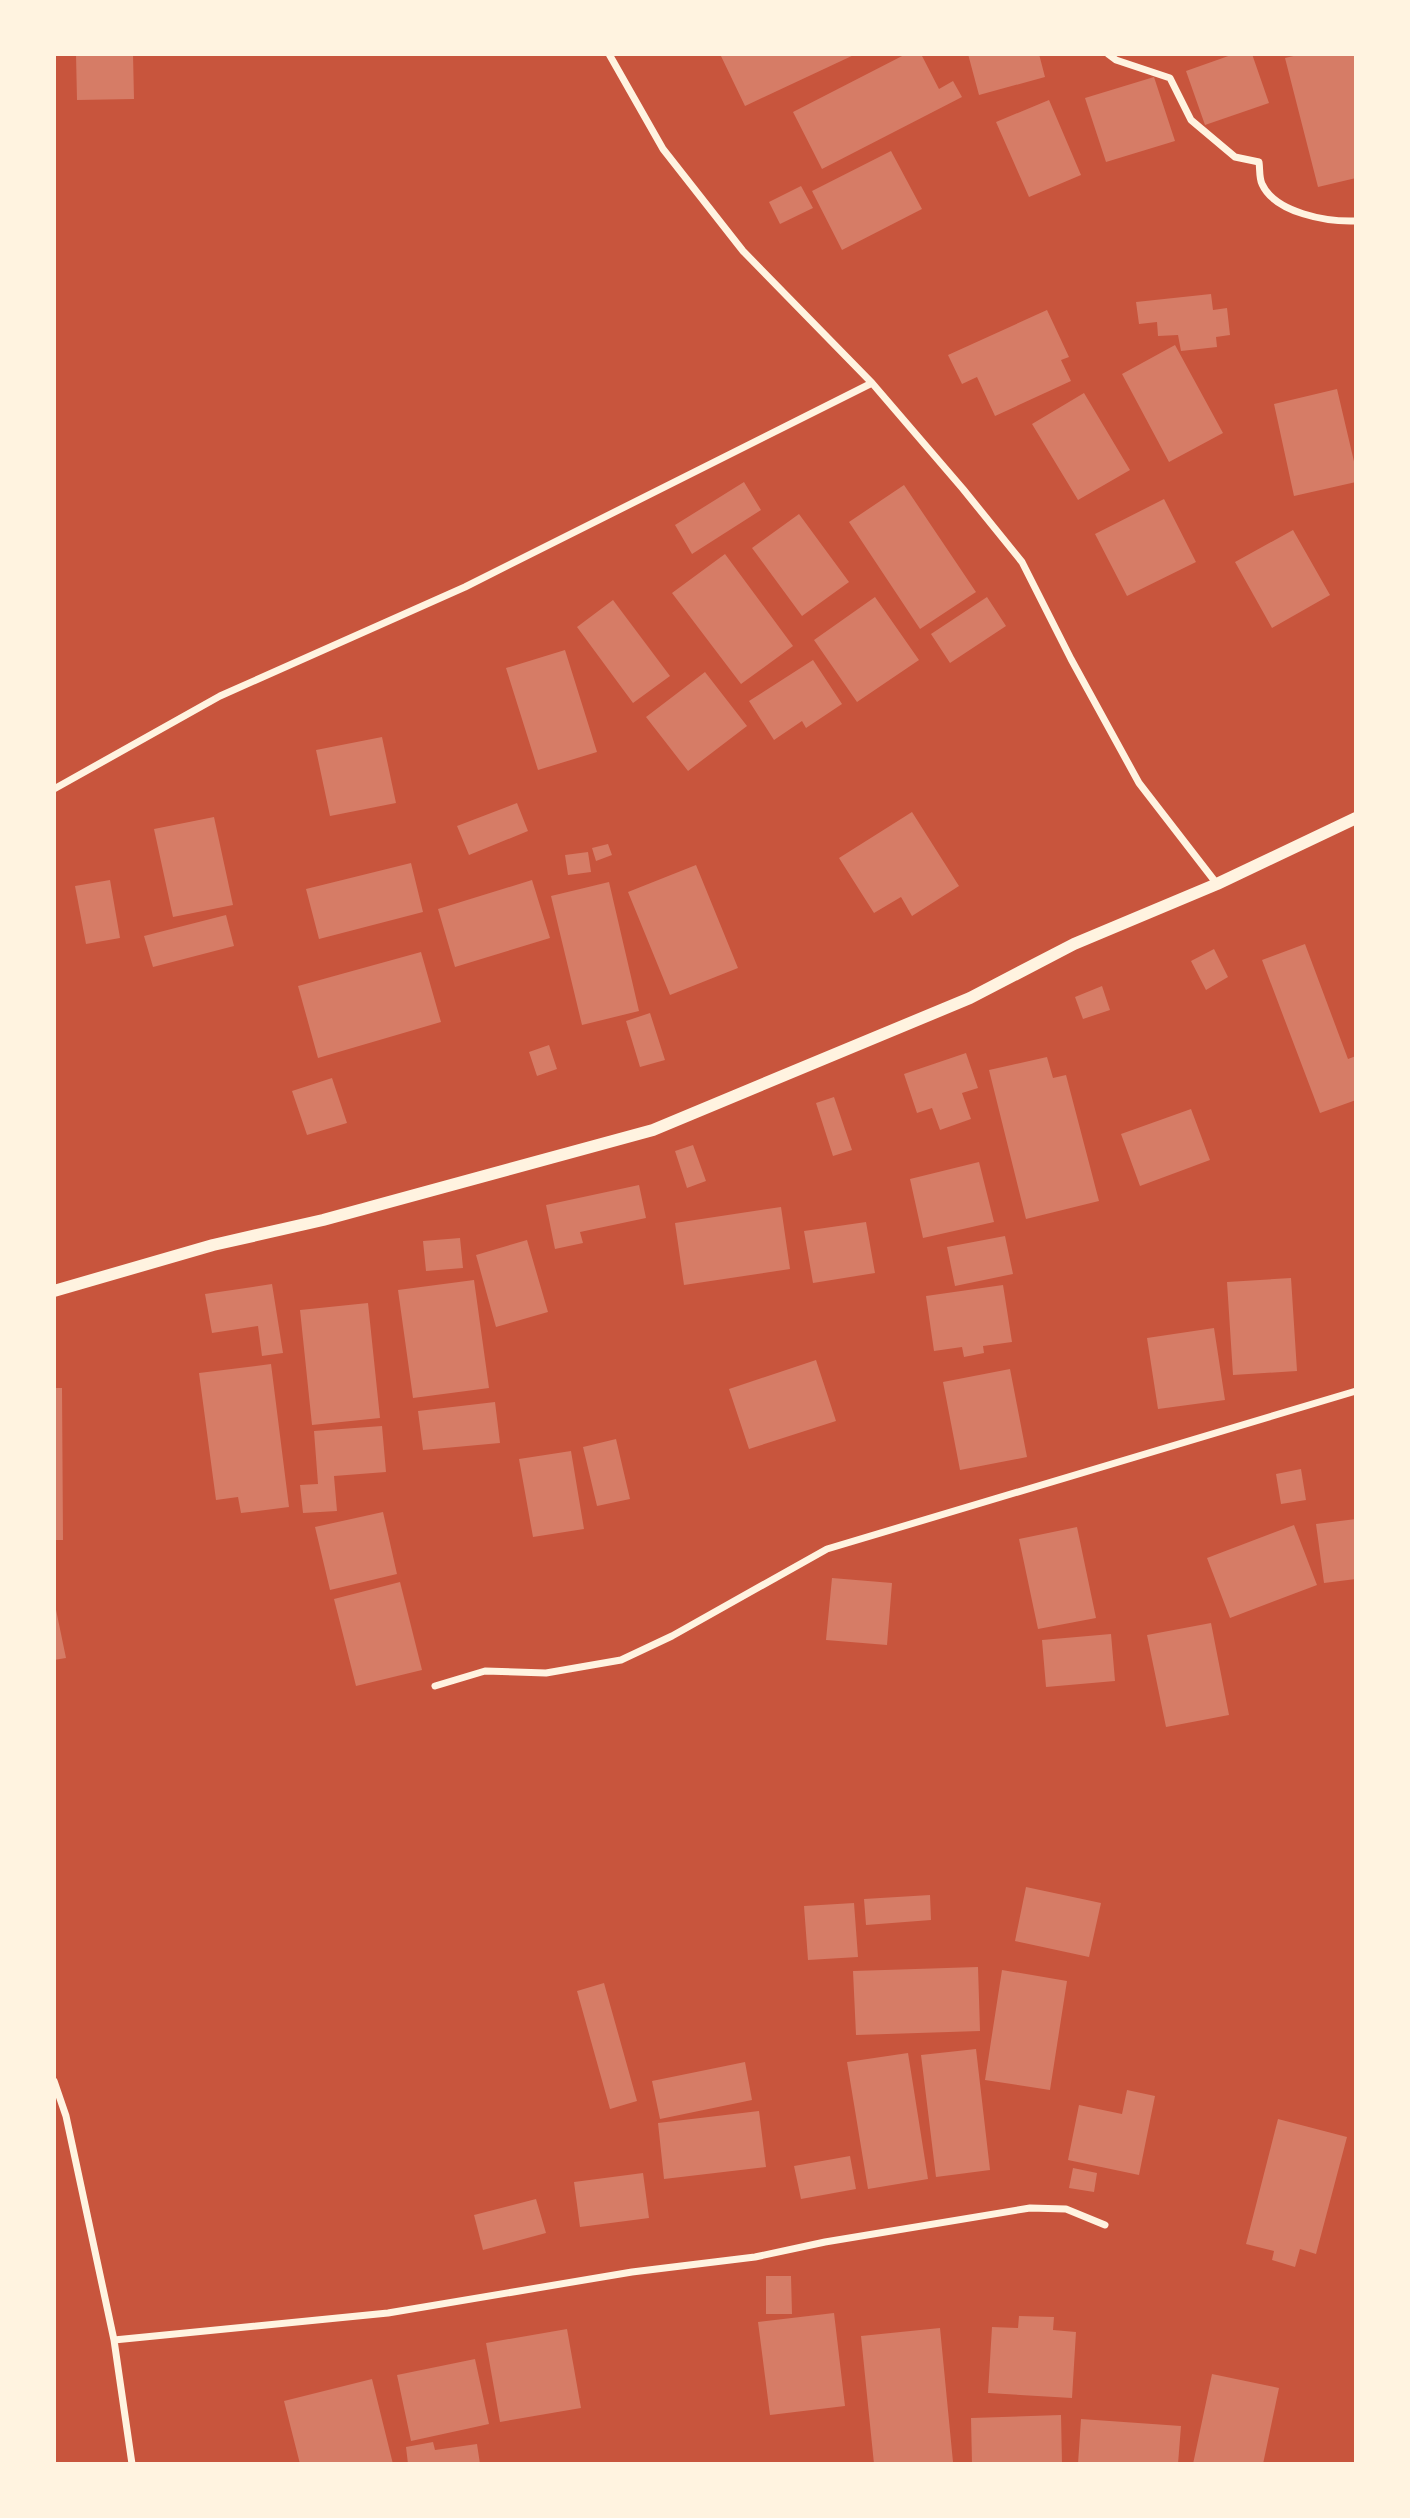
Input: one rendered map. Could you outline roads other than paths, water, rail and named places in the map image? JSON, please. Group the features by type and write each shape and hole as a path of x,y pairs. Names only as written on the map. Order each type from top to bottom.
{"street":[{"path":"609,54 663,149 743,251 872,383 1022,562 1139,783 1217,884"},
{"path":"1108,54 1116,60 1170,78 1191,120 1235,157 1259,162 1262,183 1276,203 1316,218 1356,220"},
{"path":"54,789 220,696 465,587 872,383"},
{"path":"54,1291 213,1245 323,1220 653,1130 970,998 1074,944 1217,884 1356,818"},
{"path":"435,1686 485,1671 546,1673 621,1660 672,1636 827,1549 1356,1391"},
{"path":"54,2081 66,2116 114,2340 132,2464"},
{"path":"114,2340 388,2313 632,2272 755,2257 825,2242 1030,2208 1066,2208 1105,2225"}]}
